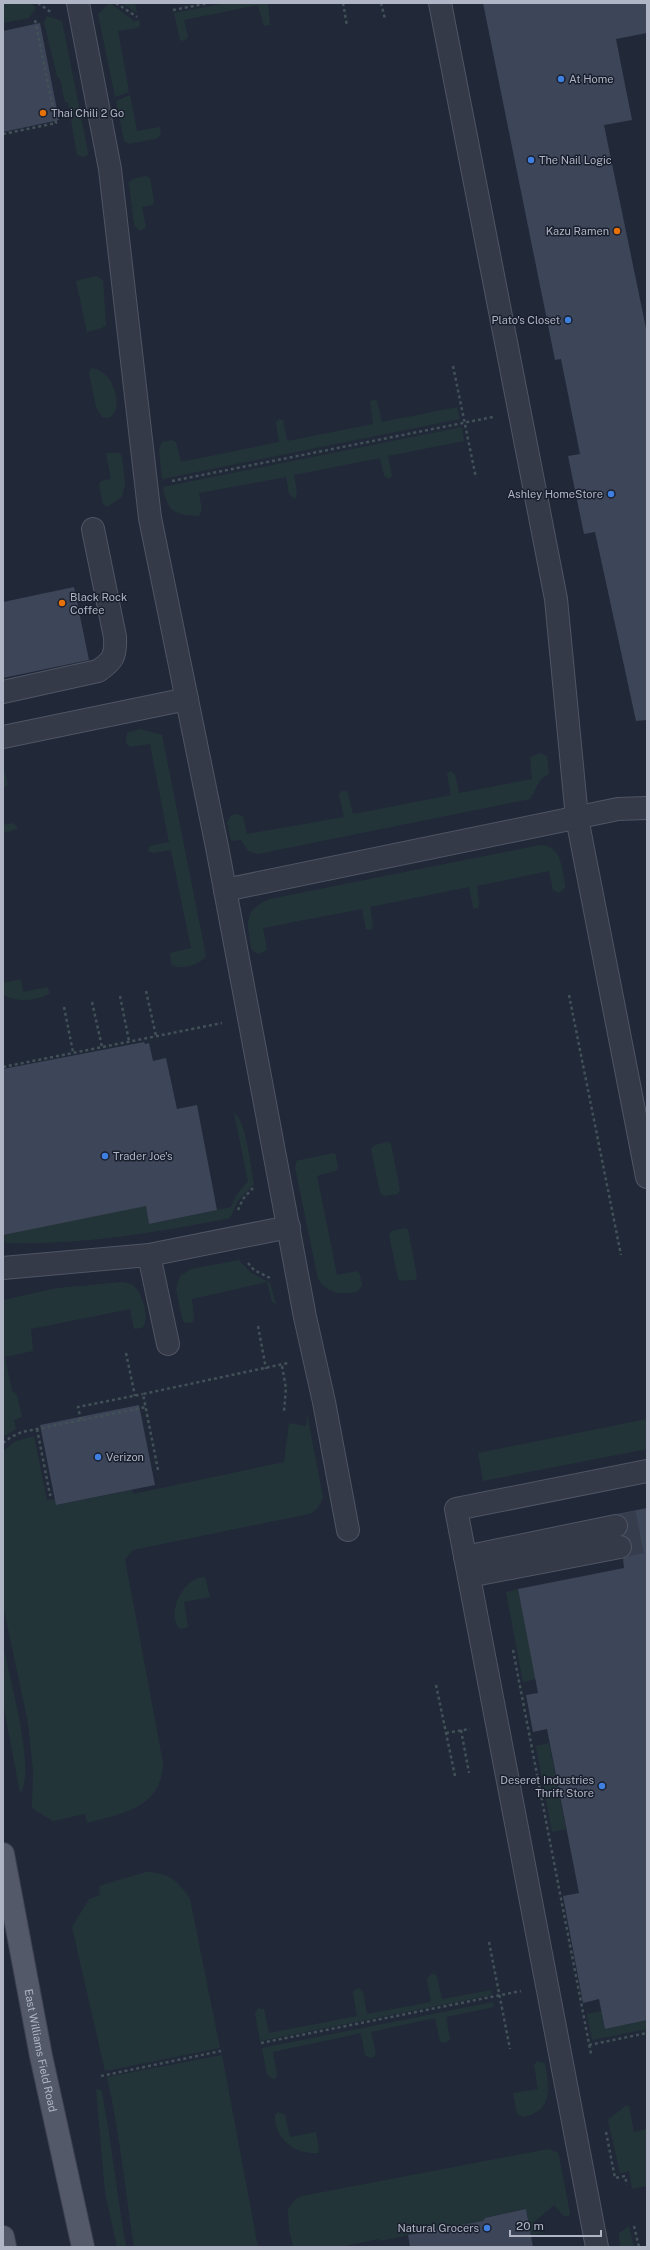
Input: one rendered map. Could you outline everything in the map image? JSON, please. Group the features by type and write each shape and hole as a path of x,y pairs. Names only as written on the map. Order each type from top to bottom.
{"main road":[{"name":"East Williams Field Road","path":"4,1865 42,2056 83,2247"},
{"path":"3,2237 5,2247"}],"lane":[{"path":"78,3 110,168 146,486 154,538 225,890 290,1227 305,1317 324,1402 348,1530"},
{"path":"440,3 556,599 577,818 647,1177"},
{"path":"3,692 98,671 109,664 116,652 115,637 93,529"},
{"path":"3,737 187,699"},
{"path":"225,890 618,809 647,808"},
{"path":"3,1268 149,1255 290,1227"},
{"path":"149,1255 168,1344"},
{"path":"597,2247 456,1509 647,1471"},
{"path":"467,1566 618,1536"}],"path":[{"path":"38,3 52,13 58,15"},
{"path":"116,3 137,17"},
{"path":"173,10 209,3"},
{"path":"343,3 347,26"},
{"path":"381,3 385,19"},
{"path":"3,134 56,123 35,20"},
{"path":"453,366 476,478"},
{"path":"146,486 495,416"},
{"path":"146,991 156,1036"},
{"path":"569,995 621,1255"},
{"path":"120,996 129,1041"},
{"path":"92,1002 102,1047"},
{"path":"64,1007 73,1052"},
{"path":"3,1067 224,1022"},
{"path":"237,1214 240,1204 257,1185"},
{"path":"246,1260 254,1270 263,1276 272,1279"},
{"path":"258,1326 266,1369"},
{"path":"126,1353 135,1396"},
{"path":"81,1420 78,1408 288,1365 288,1358"},
{"path":"282,1366 286,1388 284,1411"},
{"path":"143,1394 158,1470"},
{"path":"3,1443 10,1437 37,1429 146,1407"},
{"path":"37,1429 50,1495 54,1493"},
{"path":"511,1642 591,2054"},
{"path":"436,1685 455,1776"},
{"path":"446,1733 474,1728"},
{"path":"461,1730 469,1773"},
{"path":"489,1942 510,2049"},
{"path":"261,2044 499,1995 526,1991"},
{"path":"590,2045 647,2033"},
{"path":"101,2076 221,2051"},
{"path":"606,2132 615,2178 625,2176 627,2185"},
{"path":"634,2226 639,2247"}],"shaded area":[{"path":"31,3 36,8 29,18 3,23 3,4"},
{"path":"110,3 134,21 139,20 140,25 137,28 118,31 129,92 115,97 98,14"},
{"path":"121,3 135,3 137,13"},
{"path":"226,3 268,3 270,25 264,26 258,5 184,20 188,37 184,41 180,40 174,13"},
{"path":"47,16 62,21 88,152 88,155 83,157 77,155 68,102 65,102 60,79 57,76 44,22"},
{"path":"130,95 137,131 160,127 161,134 158,138 129,144 124,141 116,101"},
{"path":"146,176 150,178 154,202 152,205 142,207 146,227 140,231 134,225 129,183 133,179"},
{"path":"96,276 103,280 106,325 102,328 87,332 76,281"},
{"path":"91,368 101,371 108,378 113,387 116,397 116,406 114,413 109,417 102,417 96,407 89,373"},
{"path":"370,401 377,401 382,422 457,407 460,419 162,479 159,450 162,442 172,440 176,442 181,462 279,442 276,423 278,419 283,420 287,441 373,424"},
{"path":"462,427 464,441 388,456 392,476 389,479 384,476 380,458 294,475 297,493 295,499 289,494 286,477 199,493 202,510 199,516 178,513 173,510 167,502 163,487"},
{"path":"106,453 119,453 122,456 125,484 122,497 107,507 103,504 99,484 101,481 111,479"},
{"path":"140,729 162,735 206,956 200,962 190,966 179,967 171,964 170,953 191,948 171,850 152,853 148,850 150,846 169,842 150,744 130,747 126,743 127,733"},
{"path":"540,753 547,756 549,774 541,779 530,799 258,854 248,851 241,840 231,841 227,823 231,815 236,814 243,816 247,834 344,817 339,795 341,791 347,791 353,814 451,795 447,774 450,771 455,774 459,793 532,779 530,757"},
{"path":"3,764 8,785 3,788"},
{"path":"13,823 17,826 17,829 3,833 3,825"},
{"path":"540,845 553,849 560,859 565,888 559,893 553,890 549,871 477,886 478,908 473,908 469,887 370,907 373,926 371,930 366,929 362,909 263,928 267,950 258,954 252,950 248,926 251,913 261,903 270,899"},
{"path":"21,979 23,992 47,987 50,993 39,998 26,1000 13,999 3,994 3,983"},
{"path":"234,1113 242,1125 245,1135 254,1184 237,1202 230,1218 174,1229 118,1237 62,1242 5,1243 4,1234 122,1211 122,1208 145,1203 150,1224 231,1207 236,1196 248,1181"},
{"path":"387,1142 391,1144 400,1190 398,1194 384,1196 380,1192 371,1149 375,1145"},
{"path":"334,1153 336,1155 338,1170 317,1176 337,1275 357,1271 360,1275 362,1285 358,1291 346,1293 330,1290 318,1279 295,1167 297,1161"},
{"path":"405,1228 408,1230 417,1276 415,1280 399,1281 389,1235 392,1231"},
{"path":"239,1260 250,1272 270,1283 276,1304 272,1302 267,1282 192,1299 194,1320 191,1323 183,1322 176,1289 180,1276 191,1269"},
{"path":"123,1282 134,1286 138,1290 143,1301 146,1319 142,1328 134,1329 130,1309 31,1329 33,1351 5,1357 12,1391 17,1395 22,1417 14,1420 16,1429 3,1437 3,1300 57,1288"},
{"path":"307,1414 323,1497 314,1511 309,1514 133,1550 125,1559 163,1763 161,1778 156,1790 148,1799 138,1806 114,1816 87,1823 85,1814 53,1821 32,1808 33,1771 28,1723 3,1605 3,1451 16,1441 34,1436 47,1500 55,1499 57,1505 132,1490 133,1494 284,1462 289,1423 306,1426"},
{"path":"647,1419 647,1449 483,1481 478,1453"},
{"path":"205,1577 210,1597 184,1602 188,1627 180,1629 176,1622 175,1614 179,1597 190,1583 197,1578"},
{"path":"518,1589 536,1679 523,1682 506,1592"},
{"path":"3,1645 20,1722 23,1745 25,1766 24,1782 20,1793 3,1703"},
{"path":"549,1743 566,1829 552,1832 536,1746"},
{"path":"146,1872 153,1872 172,1879 181,1887 190,1899 220,2048 105,2071 72,1927 89,1899 100,1895 99,1886"},
{"path":"431,1974 435,1974 437,1977 442,1999 491,1990 492,1995 260,2041 255,2014 258,2008 264,2009 269,2033 357,2016 353,1993 354,1990 359,1988 363,1992 367,2014 431,2002 427,1979"},
{"path":"493,2002 494,2007 446,2017 450,2039 448,2042 442,2043 440,2041 435,2018 371,2032 376,2053 375,2056 371,2058 365,2055 361,2033 273,2052 277,2075 276,2078 273,2079 267,2075 262,2048"},
{"path":"602,2011 605,2029 647,2020 647,2029 592,2040 587,2014"},
{"path":"222,2055 258,2247 134,2247 119,2140 107,2077"},
{"path":"537,2061 545,2063 548,2081 547,2097 545,2104 540,2109 533,2114 523,2117 517,2113 513,2093 538,2089 534,2065"},
{"path":"96,2089 101,2090 102,2093 126,2247 117,2247 105,2192"},
{"path":"625,2106 629,2106 634,2132 647,2129 647,2186 632,2189 629,2171 620,2173 608,2120"},
{"path":"278,2112 285,2115 290,2137 316,2132 319,2150 318,2153 310,2153 294,2148 282,2138 276,2124 275,2115"},
{"path":"548,2149 557,2152 559,2156 570,2213 569,2216 564,2216 554,2205 534,2222 543,2233 531,2235 526,2209 485,2218 483,2221 380,2241 378,2239 340,2247 293,2247 289,2229 288,2209 296,2199 302,2196"},
{"path":"629,2226 634,2247 620,2247 619,2233"}],"building":[{"path":"483,3 647,3 647,33 616,39 632,120 604,125 647,333 647,720 636,721 595,532 584,534 568,456 580,454 561,359 555,360"},
{"path":"40,23 59,120 3,132 3,31"},
{"path":"74,587 89,660 3,678 3,602"},
{"name":"Trader Joe's","path":"144,1042 145,1044 149,1043 153,1061 166,1058 177,1109 197,1105 217,1210 149,1224 146,1206 3,1235 3,1069"},
{"name":"Verizon","path":"139,1405 155,1485 56,1505 40,1425"},
{"name":"Deseret Industries Thrift Store","path":"647,1508 647,2020 605,2029 599,1999 583,2003 563,1896 579,1893 547,1729 533,1732 526,1695 538,1693 518,1589 624,1568 623,1559 628,1556 632,1545 630,1539 624,1535 628,1530 628,1523 625,1517 617,1514"},
{"name":"Natural Grocers","path":"526,2209 533,2247 410,2247 408,2235 483,2221 485,2218"}],"tunnel":[{"path":"616,1526 647,1520"},
{"path":"620,1547 647,1541"}],"place":[{"name":"At Home","path":"561,79"},
{"name":"Thai Chili 2 Go","path":"43,113"},
{"name":"The Nail Logic","path":"531,160"},
{"name":"Kazu Ramen","path":"617,231"},
{"name":"Plato's Closet","path":"568,320"},
{"name":"Ashley HomeStore","path":"611,494"},
{"name":"Black Rock Coffee","path":"62,603"},
{"name":"Trader Joe's","path":"105,1156"},
{"name":"Verizon","path":"98,1457"},
{"name":"Deseret Industries Thrift Store","path":"602,1786"},
{"name":"Natural Grocers","path":"487,2228"}]}
